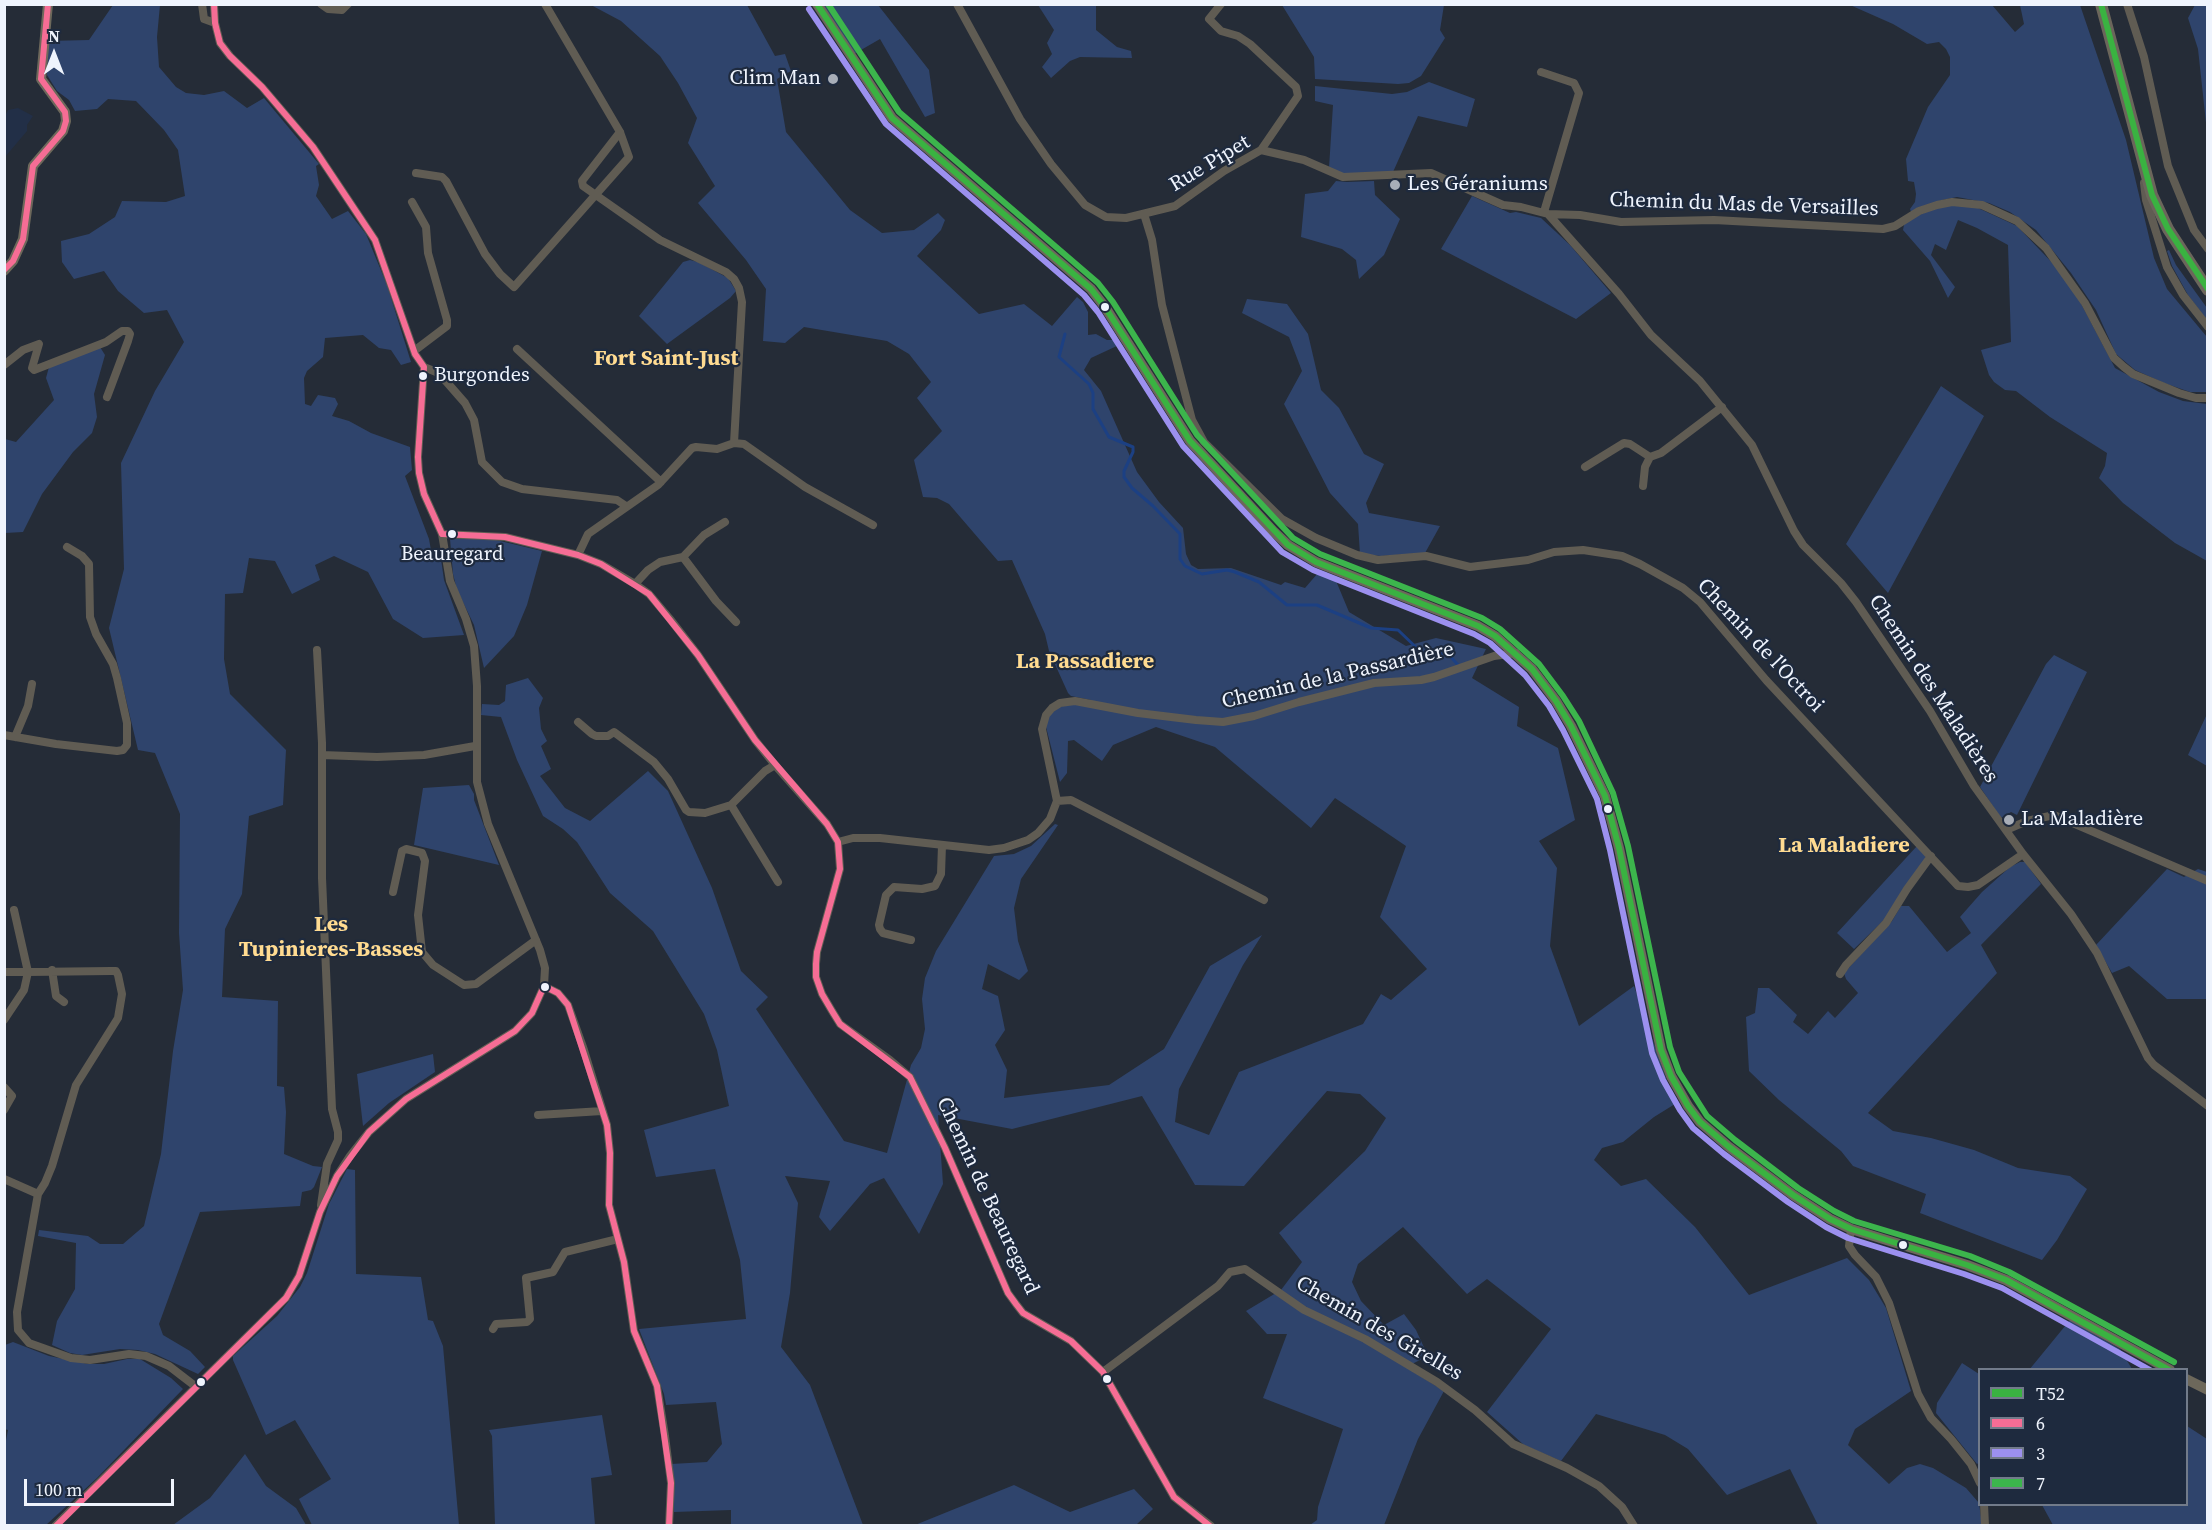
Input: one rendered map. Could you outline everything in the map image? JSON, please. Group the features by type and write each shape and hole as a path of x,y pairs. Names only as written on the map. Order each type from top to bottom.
{"main road":[{"path":"4,271 13,261 23,239 33,166 63,131 66,121 65,112 41,79 48,4"},
{"path":"817,4 892,118 1096,295 1201,446 1273,531 1302,555 1478,626 1516,653 1532,669 1556,700 1584,750 1605,796 1619,848 1661,1050 1671,1076 1700,1122 1729,1147 1830,1219 1851,1229 1967,1264 2006,1280 2166,1368"},
{"path":"2101,4 2152,195 2168,229 2208,290"},
{"path":"2188,1380 2208,1390"}],"street":[{"path":"202,4 204,19 215,22"},
{"path":"214,4 215,22 220,42 313,147 375,240 414,351 424,367 444,379 465,403 474,420 482,462 502,482 522,489 617,500 626,506"},
{"path":"321,4 328,9 342,10 348,4"},
{"path":"416,173 442,177 446,181 485,254 500,274 514,287 629,157 620,132 545,4"},
{"name":"Rue Pipet","path":"957,4 1020,118 1051,164 1077,198 1106,217 1126,218 1174,206 1224,171 1261,150 1304,160 1343,177 1431,173 1503,205 1546,213"},
{"path":"1221,4 1209,19 1210,21 1221,31 1238,36 1250,44 1296,87 1298,96 1261,150"},
{"path":"2127,4 2144,57 2168,166 2194,230 2208,249"},
{"path":"1541,72 1574,83 1579,93 1546,213"},
{"path":"620,132 582,181 583,186 660,240 726,272 739,288 742,302 734,443"},
{"path":"2143,161 2146,200 2164,257 2182,295 2208,327"},
{"path":"412,202 426,227 428,253 447,320 447,326 414,351"},
{"name":"Chemin du Mas de Versailles","path":"1546,213 1580,215 1621,222 1714,220 1883,229 1895,226 1919,211 1952,202 1982,205 2008,216 2024,228 2054,259 2085,303 2114,358 2133,374 2156,385 2179,393 2206,398"},
{"name":"Chemin des Maladières","path":"1546,213 1619,294 1651,335 1700,381 1752,445 1803,545 1841,583 1856,602 1930,711 1964,771 2023,854 2071,914 2097,953 2148,1058 2208,1106"},
{"name":"Chemin de l'Octroi","path":"1144,214 1151,233 1162,305 1201,446 1282,519 1316,538 1358,555 1378,560 1426,556 1462,565 1478,566 1528,560 1554,552 1583,550 1622,556 1640,564 1683,588 1700,602 1766,680 1958,886 1978,885 2023,854"},
{"path":"4,365 23,350 39,344 32,368 34,370 106,342 122,330 128,331 130,334 128,341 107,397"},
{"path":"517,349 661,482"},
{"path":"55,1526 286,1298 299,1276 320,1212 337,1176 369,1132 406,1099 515,1031 532,1013 544,986 545,968 536,940 480,799 475,767 477,686 474,646 466,619 450,581 442,534 424,494 419,473 424,367"},
{"path":"1643,486 1644,467 1650,457 1661,453 1722,407"},
{"path":"578,555 588,534 661,482 692,448 717,449 734,443 744,444 805,487 873,525"},
{"path":"1585,467 1624,444 1630,444 1650,457"},
{"path":"635,584 648,570 660,562 683,557 711,530 725,522"},
{"path":"442,534 505,537 578,555 602,564 649,594 677,628 775,765 803,795 838,842 853,838 880,838 989,850 1016,845 1028,840 1045,826 1057,801 1071,800 1264,900"},
{"path":"4,735 117,751 123,750 127,745 127,723 117,678 90,617 89,564 82,556 67,548"},
{"path":"683,557 716,601 736,621"},
{"path":"317,650 322,755 322,888 332,1109 338,1132 338,1140 327,1164 320,1212"},
{"name":"Chemin de la Passardière","path":"1057,801 1042,729 1046,715 1052,708 1068,700 1196,720 1231,721 1374,683 1434,677 1494,656 1516,653"},
{"path":"15,737 28,705 32,684"},
{"path":"578,722 596,736 608,736 614,732 654,762 689,812 705,813 731,805 765,771 775,765"},
{"path":"322,755 377,757 424,755 475,746"},
{"path":"731,805 778,882"},
{"path":"2006,830 2054,815 2208,881"},
{"name":"Chemin de Beauregard","path":"838,842 840,869 817,952 816,977 822,994 840,1024 890,1060 909,1077 936,1129 1012,1299 1023,1313 1071,1341 1103,1372 1174,1497 1211,1526"},
{"path":"911,940 883,933 880,929 886,895 894,887 922,889 935,886 941,874 942,845"},
{"path":"393,892 402,851 406,849 422,853 425,861 418,915 422,952 433,965 464,985 476,984 536,940"},
{"path":"1840,974 1886,923 1931,856"},
{"path":"4,1020 24,990 28,972 14,910"},
{"path":"52,970 56,996 64,1002"},
{"path":"4,972 116,971 122,988 121,1003 114,1025 76,1085 52,1166 38,1194 17,1312 18,1330 23,1338 37,1347 80,1359 129,1354 146,1356 169,1366 195,1386"},
{"path":"544,986 558,993 568,1005 607,1125 610,1153 609,1205 624,1262 634,1331 657,1386 671,1484 669,1526"},
{"path":"4,1088 12,1096 4,1110"},
{"path":"538,1115 602,1111"},
{"path":"4,1179 38,1194"},
{"path":"1851,1229 1849,1246 1876,1277 1889,1303 1918,1394 1931,1418 1951,1438 1971,1464 1978,1479"},
{"path":"493,1329 496,1324 527,1322 530,1319 526,1278 553,1272 565,1252 618,1239"},
{"name":"Chemin des Girelles","path":"1103,1372 1218,1286 1230,1272 1245,1269 1304,1310 1365,1339 1457,1395 1513,1444 1567,1468 1599,1486 1622,1508 1634,1526"},
{"path":"1984,1506 1985,1526"}],"shaded area":[{"path":"113,5 160,5 157,37 159,67 176,87 186,93 204,95 224,91 247,108 264,98 319,164 316,166 319,185 316,196 332,219 348,211 366,234 387,285 411,362 401,365 391,350 379,348 363,335 325,338 323,357 307,371 304,378 305,404 311,406 318,395 335,398 338,404 332,416 410,447 412,470 405,476 429,539 432,556 441,559 444,580 464,635 423,638 393,619 368,572 334,556 315,565 320,580 292,594 275,561 249,558 243,593 225,594 224,659 230,694 286,750 283,805 249,816 242,894 225,929 222,997 278,1001 277,1086 284,1087 286,1112 284,1154 313,1166 322,1167 314,1187 302,1192 300,1206 200,1212 159,1324 163,1335 190,1351 205,1367 198,1374 155,1354 138,1350 120,1349 82,1355 70,1353 52,1345 57,1321 75,1289 76,1243 38,1236 39,1230 88,1236 100,1244 123,1244 144,1226 161,1154 173,1051 183,990 179,933 180,814 155,753 138,750 109,628 124,569 121,463 155,391 184,342 167,310 144,313 118,291 104,271 74,279 62,262 61,241 89,234 115,217 122,201 166,202 185,196 178,150 164,130 136,101 108,99 97,109 75,111 69,100 57,91 47,75 48,41 89,40"},
{"path":"591,5 747,5 775,56 785,54 791,71 777,79 786,132 850,210 882,233 914,230 938,213 945,220 941,230 917,256 979,314 1024,304 1052,326 1077,297 1083,302 1088,312 1088,335 1096,334 1107,340 1116,340 1119,345 1091,358 1084,370 1101,391 1137,472 1159,502 1183,528 1186,554 1191,565 1198,569 1231,568 1281,585 1285,582 1305,588 1318,573 1334,576 1349,612 1406,646 1436,638 1486,649 1472,678 1519,707 1517,726 1558,748 1575,820 1539,841 1557,868 1550,946 1579,1026 1634,986 1675,1104 1654,1117 1623,1142 1602,1148 1594,1160 1621,1186 1646,1179 1695,1227 1749,1295 1847,1258 1869,1280 1886,1308 1911,1391 1855,1429 1848,1445 1889,1484 1907,1468 1920,1464 1933,1468 1966,1488 1978,1502 1982,1525 1818,1525 1790,1469 1727,1495 1688,1449 1665,1435 1596,1414 1561,1461 1524,1445 1487,1412 1551,1329 1487,1279 1467,1294 1403,1227 1358,1264 1352,1282 1361,1301 1384,1325 1404,1314 1416,1330 1428,1356 1406,1367 1444,1391 1418,1439 1384,1525 1310,1525 1317,1520 1318,1507 1343,1429 1263,1398 1287,1334 1267,1334 1246,1311 1281,1290 1302,1262 1279,1233 1365,1151 1386,1118 1360,1094 1327,1091 1244,1186 1195,1185 1142,1096 1012,1129 938,1115 943,1184 919,1234 884,1178 870,1184 830,1231 819,1217 830,1181 785,1176 798,1203 790,1293 781,1347 810,1385 863,1525 731,1525 731,1510 674,1512 671,1464 707,1462 722,1444 716,1402 666,1405 639,1329 746,1319 740,1260 715,1169 656,1177 644,1130 729,1106 717,1050 704,1014 653,931 610,893 577,842 563,829 543,816 517,760 501,717 481,715 482,704 499,705 505,701 506,685 528,678 543,698 539,708 541,729 547,741 541,746 551,769 540,776 565,808 590,821 648,771 668,791 712,888 741,971 768,997 756,1009 844,1141 887,1153 911,1065 921,1048 925,1029 922,999 925,978 936,951 994,856 1014,854 1031,846 1055,824 1058,825 1021,879 1014,908 1018,941 1028,971 1019,980 988,964 982,989 998,996 1005,1030 995,1045 1007,1070 1004,1098 1109,1085 1164,1049 1210,966 1262,935 1243,965 1179,1089 1175,1122 1209,1135 1239,1072 1363,1024 1381,994 1391,1000 1427,969 1380,917 1406,846 1335,798 1311,828 1215,747 1156,727 1113,745 1102,761 1074,740 1068,741 1067,773 1060,782 1046,727 1048,716 1069,703 1089,706 1091,700 1071,696 1068,693 1012,560 998,561 949,504 937,498 923,497 914,460 942,431 917,398 931,382 909,354 887,341 804,327 785,343 763,341 766,289 746,260 698,203 715,186 688,143 697,118 660,56 621,21"},
{"path":"823,5 878,5 929,70 935,113 925,117 880,39 854,54"},
{"path":"1038,5 1096,5 1096,30 1117,47 1131,51 1132,58 1080,57 1070,61 1051,78 1042,67 1052,54 1047,43 1054,30"},
{"path":"1282,5 1444,5 1440,30 1445,38 1421,76 1409,83 1315,79 1314,57"},
{"path":"1850,5 1992,5 2015,32 2024,24 2020,5 2080,5 2126,140 2154,258 2167,289 2207,337 2207,392 2190,392 2164,383 2135,370 2116,354 2096,310 2071,273 2036,230 2010,212 1989,203 1957,197 1911,212 1916,194 1914,182 1908,181 1906,159 1928,107 1950,75 1950,57 1939,42 1927,44 1893,24"},
{"path":"2195,5 2207,5 2207,132 2198,49 2188,18"},
{"path":"1429,82 1475,99 1467,127 1418,116 1393,172 1343,174 1329,168 1333,105 1315,101 1315,86 1392,94 1407,92"},
{"path":"18,108 33,116 27,125 27,131 5,157 5,116 8,110"},
{"path":"1336,181 1374,181 1375,195 1400,219 1384,255 1359,279 1356,260 1342,249 1301,237 1305,194 1328,191"},
{"path":"1472,196 1510,213 1516,212 1541,218 1570,245 1611,293 1576,319 1441,249"},
{"path":"1946,206 1978,208 2017,226 2061,272 2076,294 2115,368 2159,392 2183,401 2207,404 2207,561 2175,543 2123,503 2099,478 2105,466 2107,453 2050,417 2016,391 2005,390 1994,382 1989,375 1981,350 2011,342 2008,245 1958,220 1946,250 1935,244 1931,255 1955,287 1948,298 1930,261 1903,230 1908,220"},
{"path":"2169,250 2176,265 2207,308 2207,320 2188,295 2172,266 2167,251"},
{"path":"690,260 728,278 736,291 730,298 667,344 639,316 683,262"},
{"path":"1247,299 1287,304 1308,334 1321,390 1339,408 1364,454 1384,464 1366,503 1369,513 1440,526 1425,553 1381,556 1360,554 1358,524 1330,493 1284,404 1302,371 1289,337 1242,313"},
{"path":"100,347 105,355 94,394 97,417 92,433 73,452 42,494 23,532 5,533 5,439 16,442 54,400 46,378 49,367"},
{"path":"1941,386 1984,416 1888,593 1846,544"},
{"path":"450,539 492,539 542,551 527,605 514,636 484,668 474,625 457,590"},
{"path":"2054,655 2087,672 2017,815 2011,812 2001,818 1980,787 2046,664"},
{"path":"2207,714 2208,766 2188,755"},
{"path":"469,785 499,865 414,845 423,788"},
{"path":"1917,846 1926,855 1925,860 1886,918 1854,949 1837,933"},
{"path":"2025,862 2041,884 1981,945 1997,973 1868,1113 1893,1131 1931,1138 1974,1150 2018,1168 2070,1176 2087,1189 2057,1240 2042,1260 1920,1213 1926,1194 1853,1166 1841,1151 1779,1100 1749,1071 1746,1017 1755,1013 1758,988 1769,988 1797,1015 1793,1022 1808,1034 1828,1011 1835,1018 1858,993 1846,979 1844,973 1892,921 1901,906 1909,906 1947,952 1971,933 1960,917 1982,892 2010,867"},
{"path":"2167,869 2184,877 2198,869 2207,872 2207,999 2167,999 2129,966 2112,973 2096,945"},
{"path":"433,1054 435,1072 389,1103 363,1126 357,1074"},
{"path":"347,1169 355,1170 356,1274 421,1277 428,1320 433,1321 443,1346 459,1525 312,1525 299,1499 331,1479 295,1420 266,1435 233,1360 233,1356 277,1316 300,1287 307,1273 329,1204"},
{"path":"2070,1320 2120,1349 2131,1368 2031,1368"},
{"path":"13,1342 49,1356 88,1364 140,1359 171,1378 183,1389 97,1478 46,1525 5,1526 5,1446 8,1430 4,1429 5,1345"},
{"path":"1962,1363 1978,1373 1978,1463 1936,1413 1937,1403"},
{"path":"602,1415 612,1475 591,1478 595,1525 495,1525 492,1436 489,1430"},
{"path":"2188,1427 2207,1439 2207,1525 2053,1525 2043,1506 2188,1506"},
{"path":"245,1454 266,1486 296,1508 306,1525 173,1525 210,1498"},
{"path":"1014,1485 1070,1512 1134,1489 1153,1509 1136,1525 915,1525"}],"waterway":[{"path":"1065,334 1059,357 1089,384 1093,393 1093,409 1109,437 1133,447 1124,477 1132,488 1180,534 1180,559 1185,566 1202,574 1227,570 1235,572 1259,582 1287,605 1317,605 1371,628 1398,630 1422,653 1448,654 1459,666"}],"transit line":[{"name":"6","path":"4,270 13,261 23,239 33,166 63,131 66,121 65,112 41,79 48,4"},
{"name":"6","path":"214,4 215,23 220,43 262,87 313,147 375,240 415,354 424,367 419,473 424,494 442,534"},
{"name":"T52","path":"817,4 892,118 1091,289 1105,307 1190,441 1288,545 1316,562 1478,626 1495,636 1532,669 1571,726 1605,796 1619,848 1661,1050 1671,1076 1700,1122 1793,1195 1830,1219 1851,1229 1967,1265 2006,1280 2165,1368"},
{"name":"7","path":"828,4 899,112 1098,283 1113,302 1197,435 1293,538 1320,554 1482,618 1500,629 1539,664 1579,721 1613,793 1628,846 1670,1047 1679,1072 1707,1116 1798,1188 1834,1211 1854,1221 1970,1256 2009,1272 2174,1362"},
{"name":"T52","path":"2101,4 2152,195 2168,229 2208,289"},
{"name":"3","path":"809,9 886,124 1084,295 1098,312 1183,446 1282,552 1313,570 1474,634 1490,643 1525,675 1549,706 1563,730 1597,799 1610,850 1652,1053 1663,1080 1693,1128 1788,1202 1826,1227 1848,1238 2002,1288 2146,1368"},
{"name":"6","path":"442,534 505,537 578,555 601,564 649,594 698,655 755,740 827,824 838,842 840,869 817,952 816,977 822,994 840,1024 910,1077 945,1148 1008,1293 1016,1304 1023,1313 1071,1341 1103,1372 1174,1497 1210,1526"},
{"name":"6","path":"544,986 558,993 568,1005 607,1125 610,1153 609,1205 624,1262 634,1331 657,1386 671,1483 669,1526"},
{"name":"6","path":"56,1526 286,1298 299,1276 320,1212 337,1176 369,1132 406,1099 515,1031 532,1013 544,986"}],"place":[{"name":"Clim Man","path":"833,79"},
{"name":"Les Géraniums","path":"1395,185"},
{"name":"Burgondes","path":"423,376"},
{"name":"Beauregard","path":"452,534"},
{"name":"La Maladière","path":"2009,820"}],"district":[{"name":"Fort Saint-Just","path":"666,359"},
{"name":"La Passadiere","path":"1085,662"},
{"name":"La Maladiere","path":"1844,846"},
{"name":"Les Tupinieres-Basses","path":"331,938"}]}
